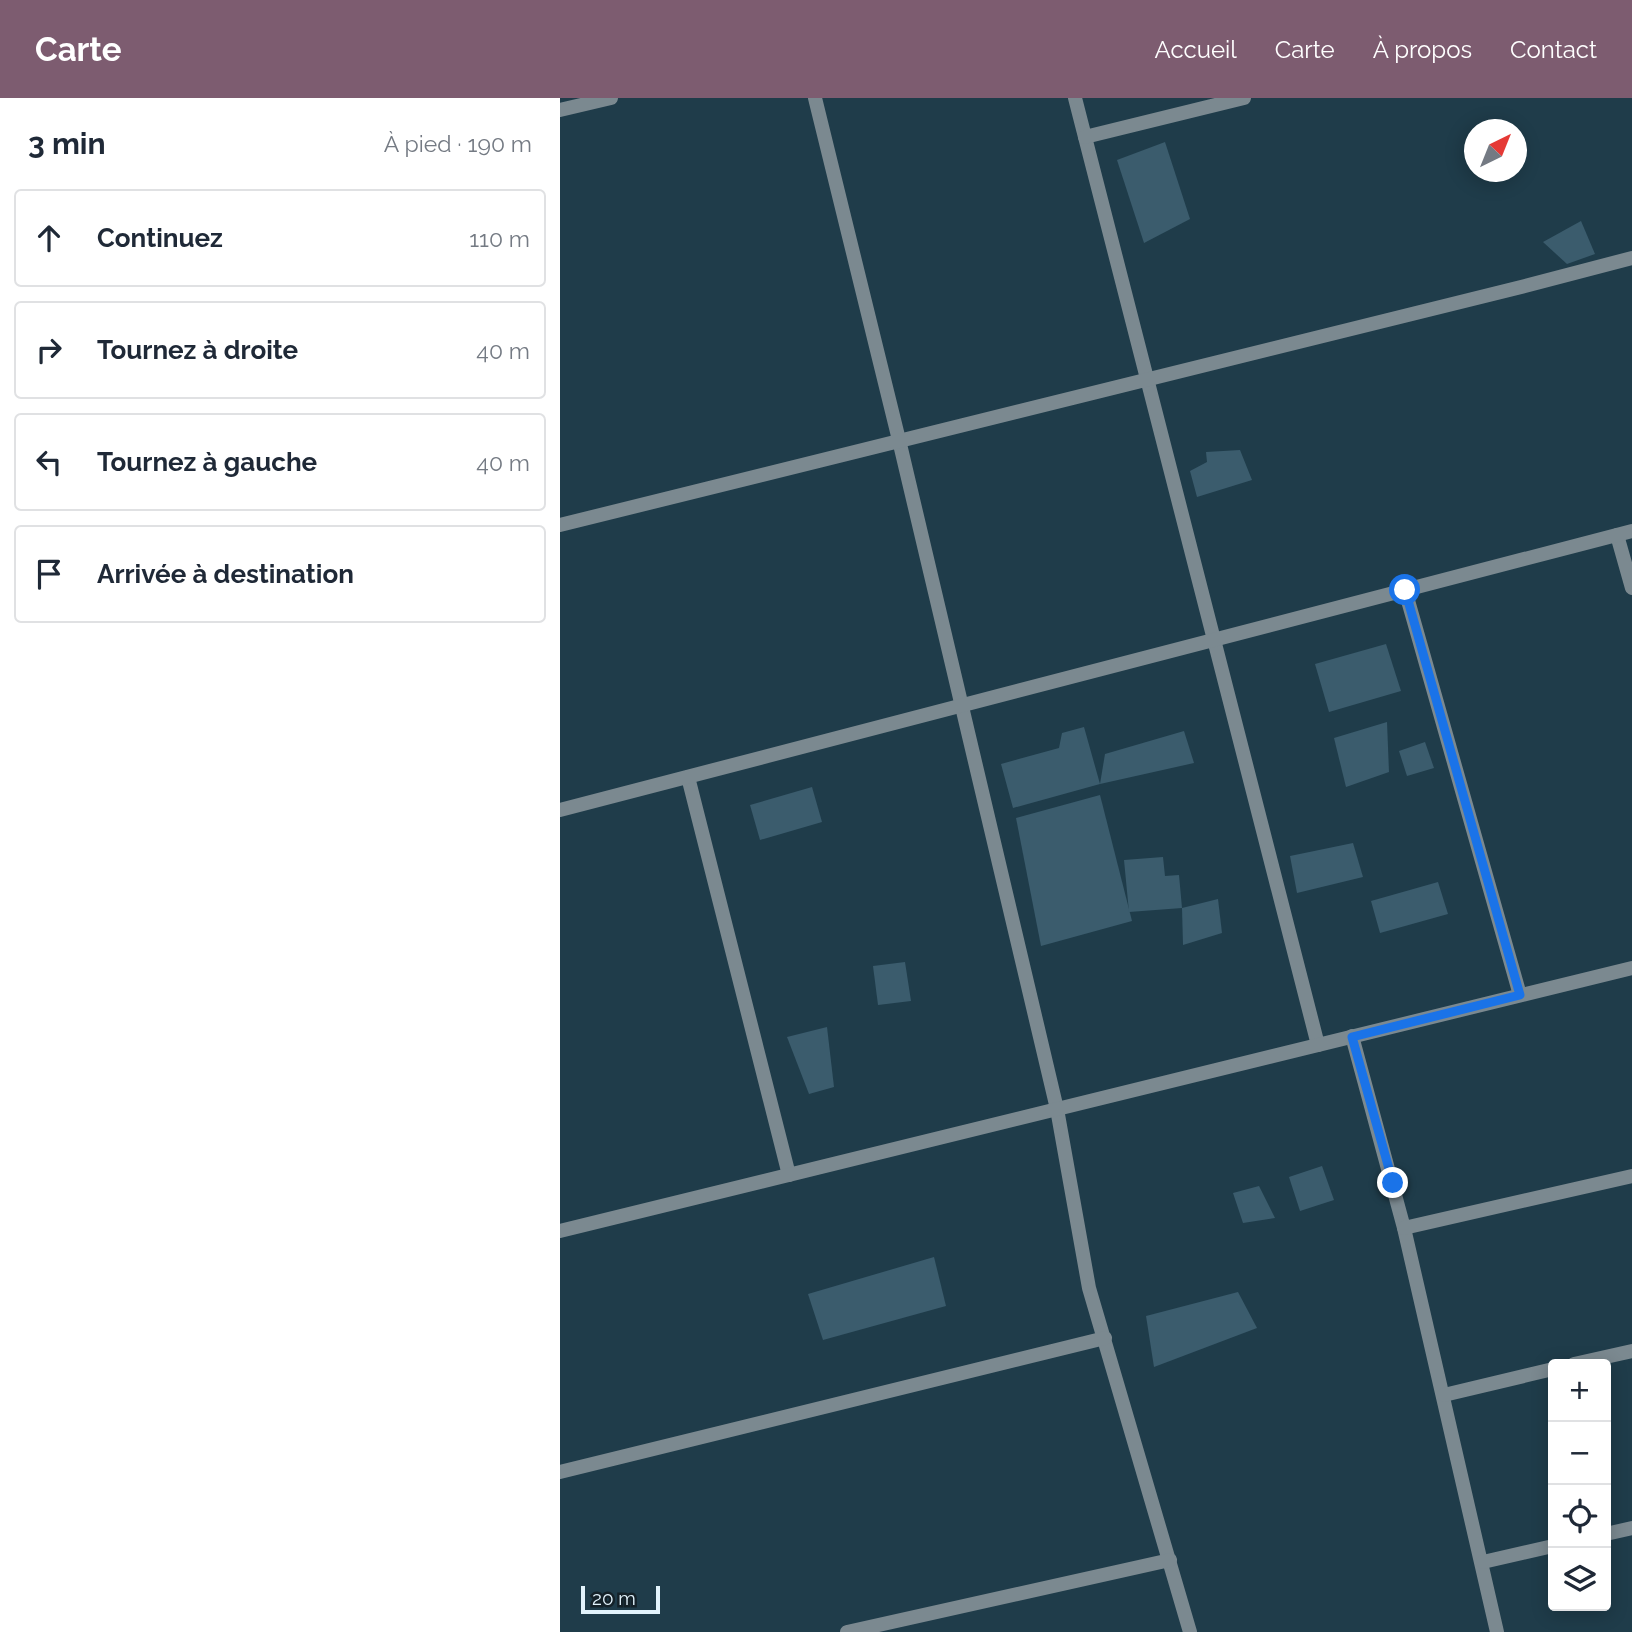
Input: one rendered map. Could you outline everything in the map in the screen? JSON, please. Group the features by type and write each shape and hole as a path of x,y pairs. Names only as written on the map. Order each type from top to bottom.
{"street":[{"path":"560,110 611,98"},
{"path":"815,98 1057,1109 1089,1289 1190,1632"},
{"path":"1075,98 1318,1045"},
{"path":"1085,137 1244,98"},
{"path":"560,525 1632,258"},
{"path":"560,810 1632,531"},
{"path":"1617,535 1632,588"},
{"path":"1405,590 1520,995"},
{"path":"688,776 789,1175"},
{"path":"560,1231 1632,968"},
{"path":"1352,1037 1404,1228 1497,1632"},
{"path":"1404,1228 1632,1176"},
{"path":"560,1472 1105,1338"},
{"path":"1596,1359 1632,1351"},
{"path":"1444,1395 1548,1370"},
{"path":"1611,1533 1632,1528"},
{"path":"1483,1562 1548,1547"},
{"path":"847,1632 1170,1560"}],"building":[{"path":"1165,142 1190,219 1144,243 1117,160"},
{"path":"1581,221 1595,254 1567,264 1543,242"},
{"path":"1240,450 1252,480 1197,497 1190,471 1207,462 1206,452"},
{"path":"1386,644 1401,691 1329,712 1315,664"},
{"path":"1387,722 1389,772 1346,787 1334,738"},
{"path":"1084,727 1100,784 1013,808 1001,764 1059,748 1062,733"},
{"path":"1184,731 1194,763 1100,784 1105,754"},
{"path":"1425,742 1434,768 1407,776 1399,751"},
{"path":"812,787 822,822 760,840 750,805"},
{"path":"1100,795 1132,921 1041,946 1016,818"},
{"path":"1353,843 1363,877 1297,893 1290,856"},
{"path":"1163,857 1165,876 1179,875 1182,908 1129,912 1124,860"},
{"path":"1438,882 1448,914 1380,933 1371,901"},
{"path":"1218,899 1222,933 1183,945 1182,908"},
{"path":"905,962 911,1001 878,1005 873,966"},
{"path":"827,1027 834,1087 809,1094 787,1037"},
{"path":"1322,1166 1334,1200 1300,1211 1289,1177"},
{"path":"1259,1186 1275,1218 1243,1223 1233,1193"},
{"path":"934,1257 946,1306 823,1340 808,1294"},
{"path":"1238,1292 1257,1328 1154,1367 1146,1316"}],"route":[{"path":"1393,1183 1352,1037 1520,995 1405,590"}]}
